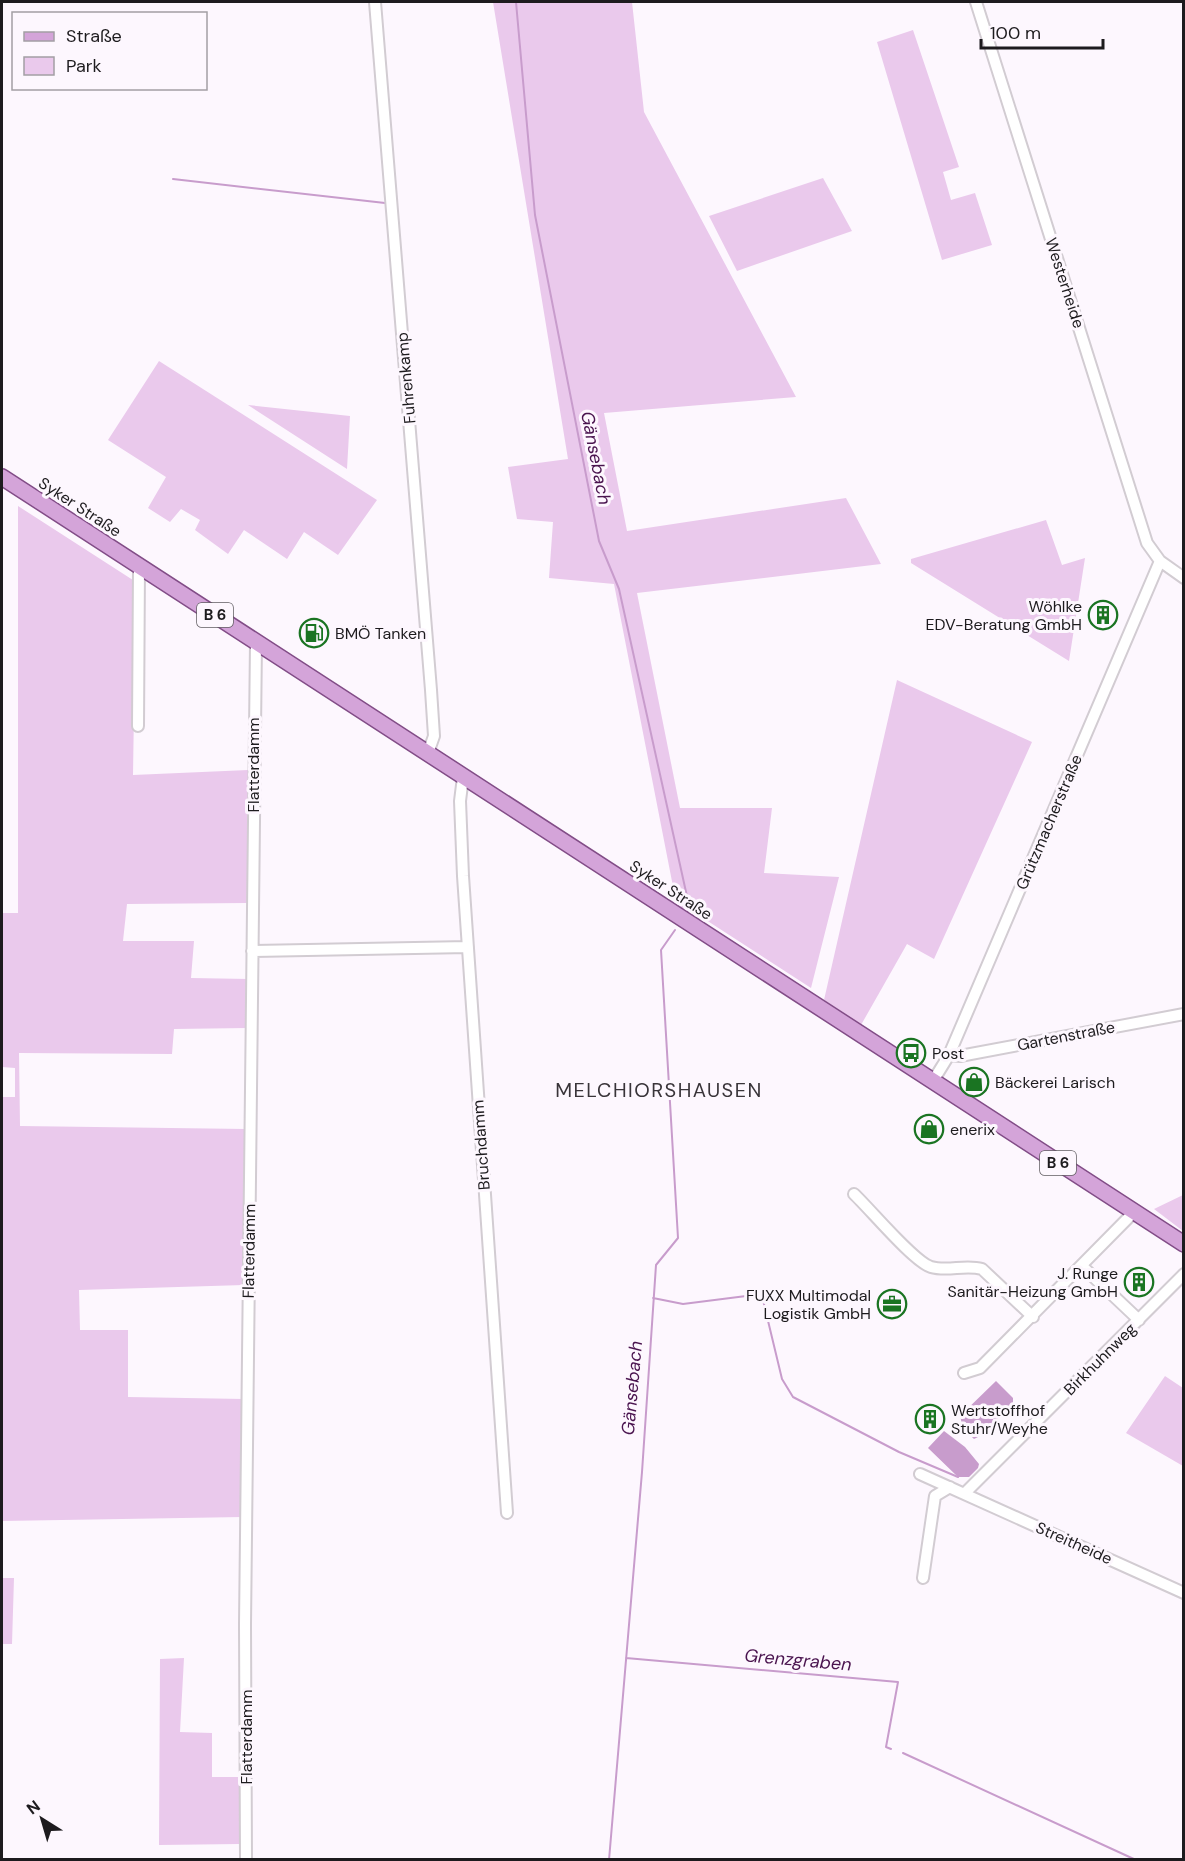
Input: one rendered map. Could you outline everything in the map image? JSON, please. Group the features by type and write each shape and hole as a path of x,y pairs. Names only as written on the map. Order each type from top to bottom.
{"main road":[{"name":"Syker Straße","path":"2,477 1184,1244"}],"street":[{"name":"Fuhrenkamp","path":"375,2 431,690 434,736 428,753"},
{"name":"Westerheide","path":"976,2 1147,543 1160,561"},
{"path":"1160,561 1184,578"},
{"name":"Grützmacherstraße","path":"933,1082 949,1055 1160,561"},
{"path":"138,726 139,566"},
{"name":"Flatterdamm","path":"246,1860 256,642"},
{"name":"Bruchdamm","path":"463,777 460,801 468,947 507,1513"},
{"path":"252,951 468,947"},
{"name":"Gartenstraße","path":"949,1055 960,1056 1184,1014"},
{"path":"854,1194 921,1262 939,1269 973,1266 982,1269 1033,1317"},
{"path":"964,1373 980,1368 1083,1267 1134,1212"},
{"path":"1083,1267 1139,1320"},
{"name":"Birkhuhnweg","path":"965,1493 1184,1274"},
{"name":"Streitheide","path":"920,1474 1184,1593"},
{"path":"923,1578 935,1497 950,1487"}],"green space":[{"path":"493,2 632,2 644,112 796,397 604,413 627,531 846,498 881,564 637,593 680,808 772,808 764,873 839,877 811,988 703,918 677,907 614,584 549,578 553,522 517,519 508,467 568,459"},
{"path":"913,30 959,167 943,172 951,200 975,193 992,245 942,260 877,42"},
{"path":"823,178 852,231 737,271 709,216"},
{"path":"159,361 377,500 338,555 304,532 287,559 244,530 228,554 195,530 200,520 181,509 170,522 148,508 166,477 108,440"},
{"path":"248,405 350,416 347,469"},
{"path":"18,506 136,582 133,775 248,770 247,903 127,904 123,941 194,941 191,978 249,979 247,1028 174,1029 172,1054 19,1053 20,1126 246,1129 244,1285 79,1290 80,1330 128,1330 128,1397 244,1399 242,1517 2,1521 2,1097 15,1097 15,1068 2,1067 2,913 18,913"},
{"path":"1046,520 1062,565 1085,558 1069,661 911,563 911,559"},
{"path":"897,680 1032,742 934,959 907,944 861,1025 824,1000"},
{"path":"1184,1195 1183,1231 1154,1209"},
{"path":"1165,1376 1183,1388 1183,1466 1126,1433"},
{"path":"2,1578 14,1578 12,1644 2,1644"},
{"path":"184,1658 180,1732 212,1733 212,1777 240,1777 239,1844 159,1845 160,1659"}],"shaded area":[{"path":"996,1381 1013,1398 1013,1403 982,1435 974,1439 963,1428 960,1416"},
{"path":"944,1431 965,1447 979,1464 969,1477 958,1477 928,1448"}],"waterway":[{"name":"Gänsebach","path":"516,2 535,215 599,541 619,589 690,910 688,912"},
{"path":"173,179 385,203"},
{"name":"Gänsebach","path":"609,1860 642,1472 656,1265 678,1238 661,950 675,930"},
{"path":"653,1298 683,1304 754,1295 763,1300 782,1379 793,1397 899,1452 958,1477"},
{"name":"Grenzgraben","path":"626,1658 898,1682 886,1747 891,1749"},
{"name":"Grenzgraben","path":"903,1753 1136,1860"}],"place":[{"name":"Wöhlke EDV-Beratung GmbH","path":"1103,615"},
{"name":"BMÖ Tanken","path":"314,633"},
{"name":"Post","path":"911,1053"},
{"name":"Bäckerei Larisch","path":"974,1082"},
{"name":"enerix","path":"929,1129"},
{"name":"J. Runge Sanitär-Heizung GmbH","path":"1139,1282"},
{"name":"FUXX Multimodal Logistik GmbH","path":"892,1304"},
{"name":"Wertstoffhof Stuhr/Weyhe","path":"930,1419"}],"district":[{"name":"MELCHIORSHAUSEN","path":"659,1090"}]}
